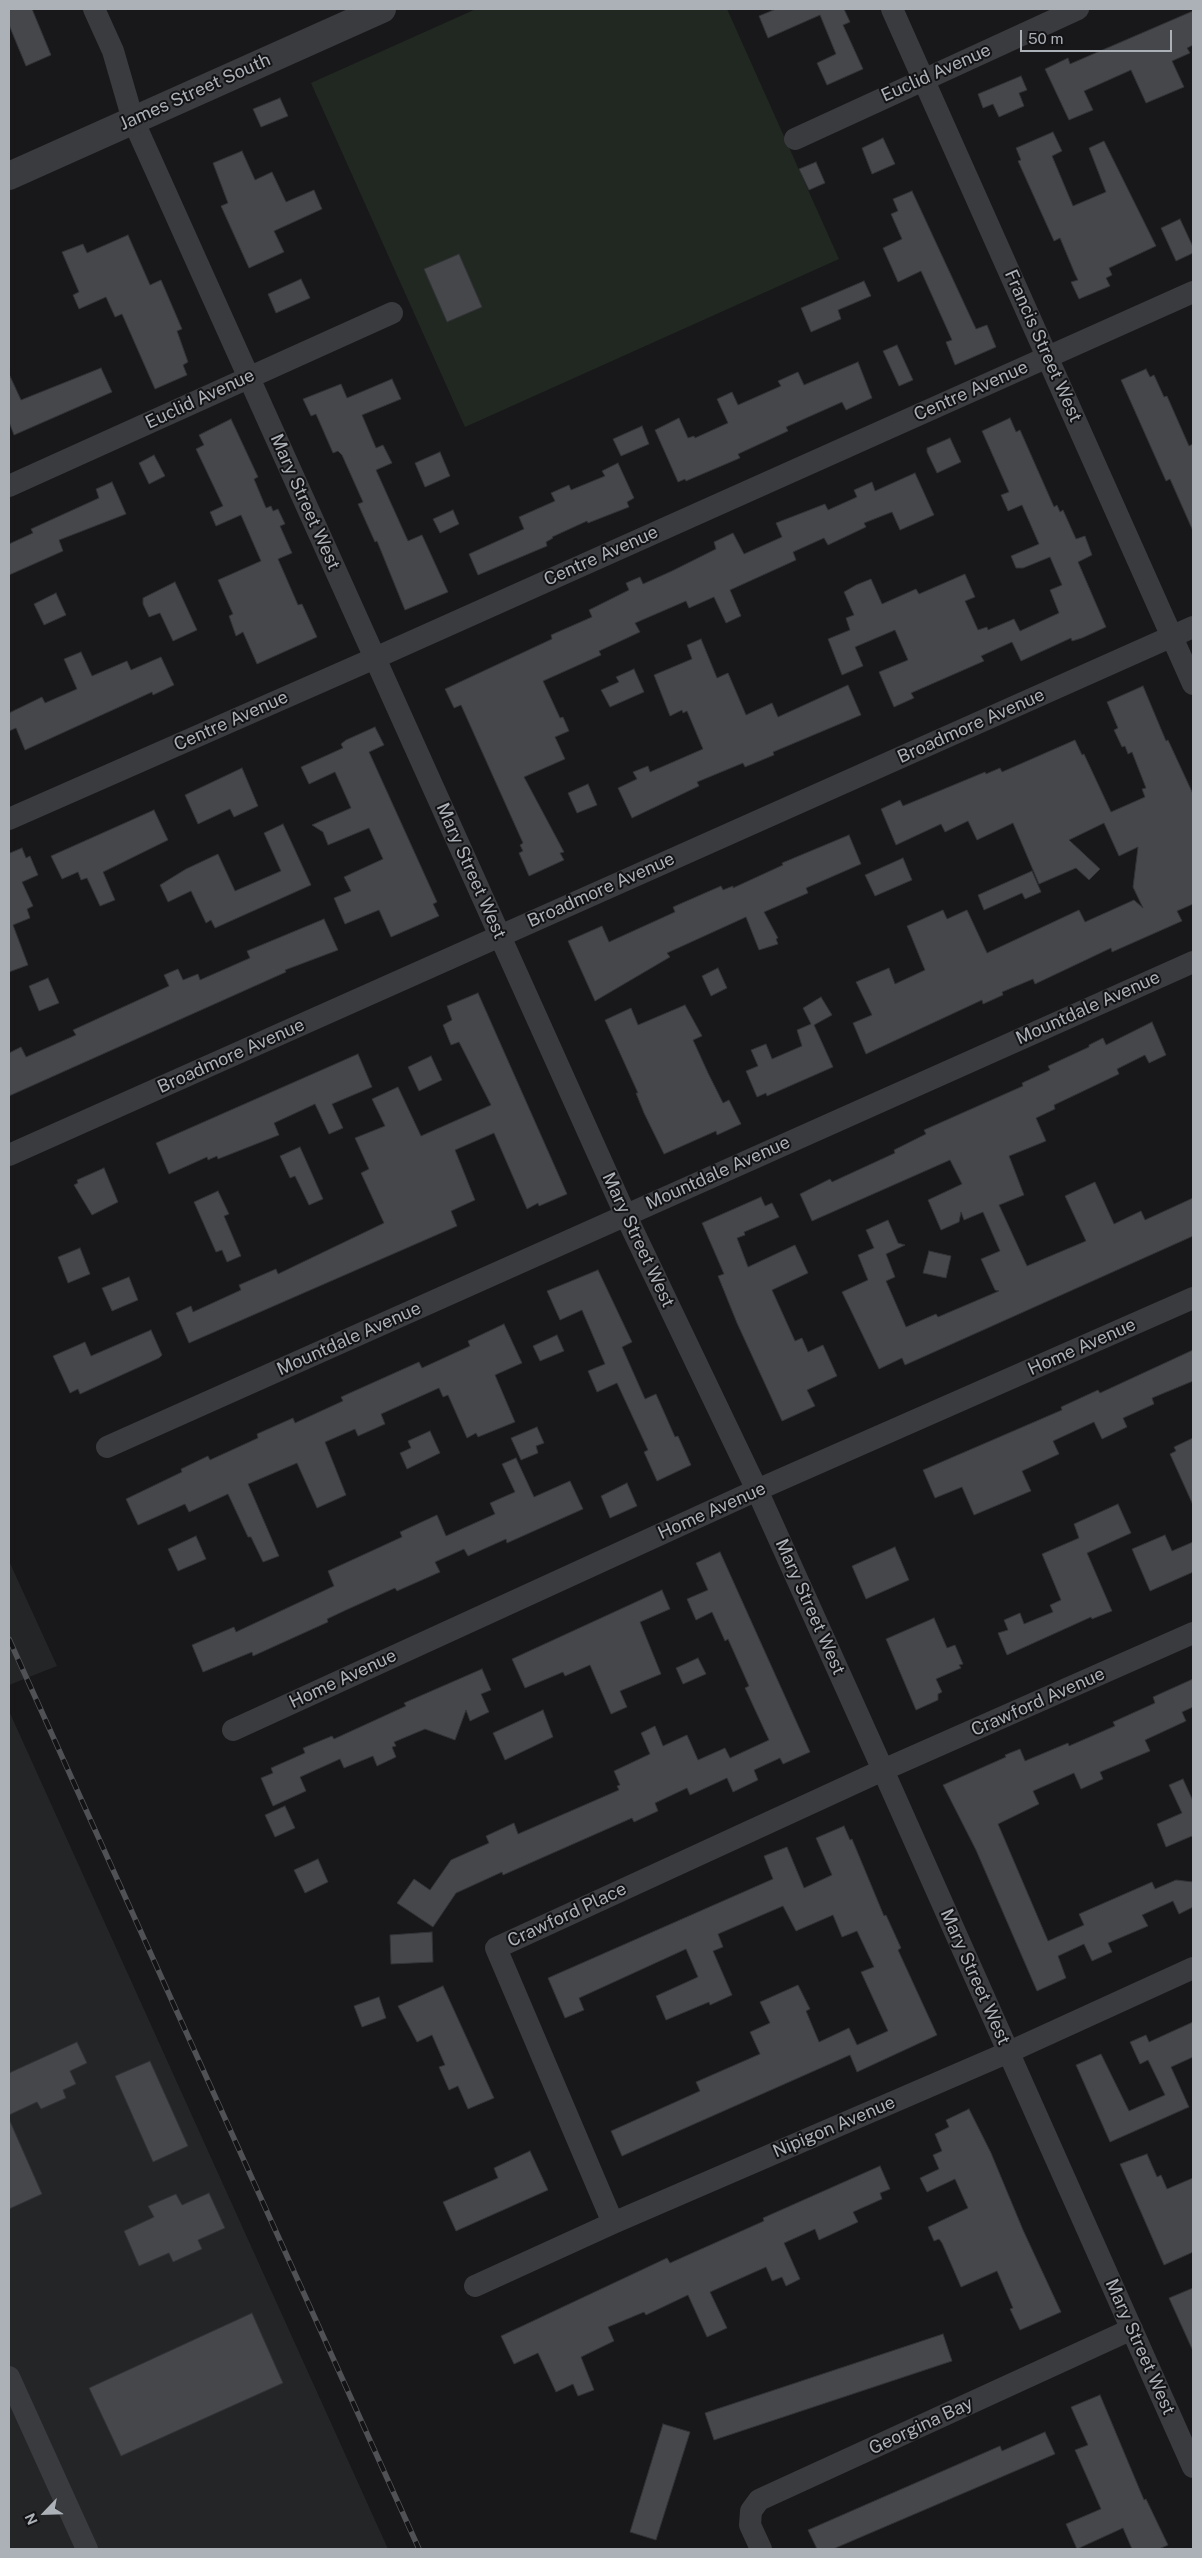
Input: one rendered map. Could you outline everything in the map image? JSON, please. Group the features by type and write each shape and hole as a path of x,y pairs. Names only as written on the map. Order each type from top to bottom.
{"street":[{"name":"Mary Street West","path":"94,9 113,51 133,120 626,1214 757,1490 1193,2467"},
{"name":"James Street South","path":"9,176 382,9"},
{"name":"Francis Street West","path":"892,9 1193,684"},
{"name":"Euclid Avenue","path":"795,138 1078,9"},
{"name":"Centre Avenue","path":"9,819 375,658 1193,292"},
{"name":"Euclid Avenue","path":"9,486 392,313"},
{"name":"Broadmore Avenue","path":"9,1155 1193,626"},
{"name":"Mountdale Avenue","path":"107,1447 1193,962"},
{"name":"Home Avenue","path":"233,1730 757,1490 1193,1298"},
{"name":"Crawford Avenue","path":"883,1770 1193,1633"},
{"name":"Crawford Place","path":"613,2223 496,1948 883,1770"},
{"name":"Nipigon Avenue","path":"475,2286 613,2223 1009,2052 1193,1968"},
{"name":"Georgina Bay","path":"761,2549 750,2525 751,2511 759,2500 1132,2329"},
{"path":"9,2377 87,2549"}],"shaded area":[{"path":"476,9 727,9 839,259 465,427 311,83"},
{"path":"9,1561 57,1666 9,1685"},
{"path":"9,1711 388,2549 9,2549"}],"building":[{"path":"9,9 32,9 51,55 26,66 9,25"},
{"path":"776,9 844,9 850,22 843,25 863,69 827,85 817,63 836,54 820,15 768,38 759,16"},
{"path":"1193,11 1193,45 1187,48 1190,53 1172,61 1184,87 1146,103 1131,70 1084,91 1093,110 1069,120 1045,69 1068,58 1070,64"},
{"path":"1021,76 1027,90 1019,93 1024,106 999,117 993,104 983,108 978,94"},
{"path":"280,98 288,116 261,127 253,109"},
{"path":"1053,132 1062,151 1052,156 1073,206 1106,192 1089,148 1104,141 1156,246 1109,268 1112,275 1106,278 1110,286 1079,299 1071,282 1078,280 1060,238 1054,241 1018,161 1021,160 1016,148"},
{"path":"883,138 895,164 872,174 862,148"},
{"path":"242,151 255,180 272,172 286,202 314,190 322,209 274,231 284,252 249,268 221,206 228,203 213,163"},
{"path":"816,162 825,183 809,190 799,169"},
{"path":"912,191 976,329 987,325 996,347 955,365 946,342 952,340 921,271 898,282 883,248 902,239 891,214 898,211 893,199"},
{"path":"1180,219 1193,247 1193,253 1176,261 1161,228"},
{"path":"128,235 150,285 161,280 182,329 177,331 188,362 183,365 187,375 155,389 122,314 115,317 106,297 79,309 73,295 79,292 62,252 83,244 87,253"},
{"path":"459,254 482,307 447,322 424,269"},
{"path":"301,279 310,298 276,313 268,294"},
{"path":"864,281 871,296 838,310 841,319 811,332 801,308"},
{"path":"897,345 913,380 899,386 883,351"},
{"path":"858,362 872,398 846,410 842,402 786,427 788,431 738,454 740,458 686,481 685,479 678,482 655,430 679,418 688,438 694,436 695,438 728,423 717,399 732,392 738,405 781,386 778,381 798,372 804,385"},
{"path":"101,368 112,392 14,435 9,422 9,374 21,400"},
{"path":"1146,369 1150,377 1154,375 1164,397 1167,396 1189,446 1193,444 1193,531 1170,479 1166,481 1121,380"},
{"path":"392,379 401,399 362,415 376,448 383,445 392,463 376,470 408,541 422,535 448,592 405,610 377,541 375,542 358,504 363,502 342,455 338,451 333,453 316,414 311,416 303,399 341,384 347,398"},
{"path":"1010,418 1016,432 1020,430 1054,507 1057,505 1060,512 1063,510 1076,539 1085,536 1092,555 1078,562 1106,627 1082,638 1072,641 1071,638 1021,661 1012,642 981,656 984,661 911,693 914,698 894,707 879,672 908,660 895,630 855,647 863,666 842,675 828,639 850,630 846,618 854,615 844,592 856,585 871,579 882,604 916,589 919,594 965,574 975,597 965,601 978,630 987,627 988,630 1014,619 1020,631 1059,613 1050,590 1062,585 1050,557 1023,568 1016,568 1011,556 1039,544 1022,505 1008,511 1001,495 1009,492 982,431"},
{"path":"231,419 258,477 254,479 266,508 271,506 273,511 278,509 285,524 280,526 292,553 278,559 298,605 302,604 317,637 257,664 243,632 236,636 229,616 233,614 218,580 261,561 241,515 216,526 210,512 223,506 196,449 204,445 199,435"},
{"path":"642,426 649,444 621,456 613,439"},
{"path":"950,438 961,462 937,473 927,448"},
{"path":"440,452 450,476 425,487 415,463"},
{"path":"154,455 165,476 149,484 139,463"},
{"path":"618,463 634,498 627,502 629,507 588,523 587,521 552,537 546,542 547,546 478,575 469,554 524,529 519,517 555,501 551,493 569,485 571,490 605,476 602,471"},
{"path":"915,473 934,515 900,530 892,512 864,523 866,527 828,545 824,538 793,552 796,560 730,590 741,616 726,623 714,597 689,608 686,601 635,623 640,632 599,651 601,655 543,681 560,718 563,717 569,731 555,737 565,759 524,777 564,852 560,853 564,860 529,876 519,853 523,851 520,845 523,843 461,705 454,708 445,689 552,639 551,635 592,617 589,610 629,590 626,583 640,577 643,584 672,571 716,549 714,542 733,533 744,554 782,537 776,523 825,504 828,510 857,497 854,490 872,482 875,491"},
{"path":"112,482 126,514 59,540 63,551 9,575 9,544 33,533 31,529 99,498 96,489"},
{"path":"453,510 459,524 440,533 433,519"},
{"path":"175,582 197,630 173,641 160,613 149,617 143,604 143,598"},
{"path":"56,593 66,615 44,625 34,604"},
{"path":"701,639 717,678 728,673 746,715 772,703 778,717 848,685 861,715 773,752 774,755 745,767 743,763 697,782 699,786 632,818 618,788 637,779 633,772 648,766 650,772 703,749 687,711 683,713 682,710 670,716 654,675 692,659 687,645"},
{"path":"81,652 92,676 127,661 131,670 161,657 174,685 153,695 152,692 25,750 16,728 9,731 9,713 42,697 45,703 77,689 64,659"},
{"path":"634,669 644,692 610,707 601,690 619,682 616,677"},
{"path":"1143,686 1166,741 1168,740 1193,794 1193,904 1177,911 1182,921 1112,952 1111,948 1035,984 1033,979 1002,992 1003,995 983,1004 982,1000 866,1054 853,1023 872,1015 856,982 889,968 895,984 925,970 907,926 943,910 947,919 967,910 987,953 1079,910 1085,922 1134,900 1143,908 1133,887 1138,847 1119,856 1104,823 1069,840 1100,869 1089,880 1076,868 1039,884 1013,823 977,840 968,821 945,832 941,824 896,845 881,809 900,800 903,806 985,772 986,774 1000,768 1002,772 1075,740 1082,755 1084,754 1111,812 1145,797 1142,789 1146,788 1132,752 1128,754 1125,746 1122,747 1114,730 1118,728 1107,702"},
{"path":"375,727 384,745 369,752 437,902 433,904 439,916 391,937 379,910 345,924 334,898 351,891 344,877 383,859 369,828 328,845 323,832 312,825 351,808 335,772 309,784 301,767 343,748 341,744 346,740"},
{"path":"242,768 258,806 234,817 230,809 198,824 185,795"},
{"path":"588,784 597,805 577,813 568,793"},
{"path":"154,810 168,840 103,872 115,900 100,906 87,878 81,880 78,872 62,879 51,856"},
{"path":"283,824 311,885 215,928 211,920 206,923 191,891 168,902 160,885 186,869 218,854 235,891 281,871 264,833"},
{"path":"849,835 861,864 806,888 808,893 764,912 778,938 776,939 778,944 759,950 746,917 667,953 670,957 595,1001 568,941 602,926 609,942 675,912 673,907 721,886 723,890 733,886 733,888 783,865 782,863"},
{"path":"22,848 26,858 30,856 38,875 22,882 33,906 27,909 30,918 13,925 28,965 9,972 9,850 10,853"},
{"path":"903,858 912,880 875,896 865,875"},
{"path":"1032,871 1041,892 1025,899 1022,893 984,910 978,895"},
{"path":"324,919 338,950 285,970 286,972 9,1096 9,1053 21,1047 26,1057 76,1035 73,1030 169,986 164,975 178,969 183,980 198,974 200,980 250,958 247,951"},
{"path":"718,968 727,988 711,996 702,976"},
{"path":"48,978 59,1003 39,1011 29,986"},
{"path":"478,993 567,1194 539,1206 538,1203 527,1209 494,1133 455,1150 475,1200 451,1211 457,1226 189,1343 176,1313 191,1306 193,1312 241,1290 239,1285 276,1269 278,1274 384,1223 361,1173 369,1169 355,1138 385,1126 372,1099 398,1087 421,1136 491,1105 459,1042 451,1045 443,1025 452,1020 447,1006"},
{"path":"821,997 832,1015 814,1025 833,1067 767,1096 766,1093 757,1097 746,1071 758,1066 751,1050 766,1044 772,1059 802,1046 797,1030 811,1024 803,1008"},
{"path":"685,1005 702,1036 693,1040 708,1073 723,1103 729,1100 741,1124 717,1135 716,1131 664,1154 644,1113 636,1093 638,1093 605,1020 631,1008 638,1025"},
{"path":"1152,1022 1166,1055 1149,1063 1145,1055 1117,1069 1119,1074 1054,1105 1055,1109 1036,1118 1046,1141 1009,1156 1024,1195 999,1205 1027,1266 1086,1241 1065,1196 1095,1182 1114,1224 1141,1211 1145,1220 1193,1198 1193,1236 905,1365 902,1358 879,1369 842,1292 868,1280 858,1255 874,1248 866,1230 888,1220 898,1243 905,1245 886,1254 895,1277 886,1281 906,1327 936,1314 938,1317 999,1291 995,1290 981,1259 1000,1251 983,1212 964,1220 961,1212 959,1222 941,1230 928,1200 962,1184 950,1160 812,1221 800,1194 830,1179 832,1182 895,1153 894,1150 926,1134 924,1130 1023,1086 1022,1083 1050,1070 1048,1066 1089,1047 1089,1045 1103,1038 1106,1045"},
{"path":"358,1054 372,1087 332,1104 343,1128 329,1134 315,1104 274,1123 279,1135 218,1159 217,1156 208,1160 207,1157 169,1174 156,1143"},
{"path":"431,1056 442,1080 419,1091 408,1067"},
{"path":"300,1147 323,1199 309,1205 295,1176 290,1178 280,1156"},
{"path":"104,1168 118,1202 92,1215 74,1185 78,1183 77,1180"},
{"path":"218,1191 229,1214 224,1216 241,1256 227,1262 222,1250 216,1252 194,1202"},
{"path":"761,1197 765,1206 772,1203 779,1217 744,1232 745,1235 737,1238 748,1267 795,1245 808,1273 772,1290 795,1341 802,1338 808,1352 823,1345 837,1376 807,1390 815,1406 782,1421 737,1323 718,1276 724,1274 702,1223"},
{"path":"80,1248 90,1274 68,1283 58,1257"},
{"path":"929,1251 951,1256 946,1278 923,1273"},
{"path":"598,1270 632,1342 622,1347 645,1399 656,1394 675,1437 678,1436 691,1465 657,1481 644,1452 648,1450 617,1383 597,1392 588,1371 605,1364 582,1310 560,1320 547,1291"},
{"path":"129,1277 138,1300 112,1311 102,1288"},
{"path":"504,1324 522,1363 495,1375 515,1422 478,1437 476,1433 467,1438 448,1395 443,1397 439,1388 381,1414 385,1424 358,1436 355,1429 325,1442 346,1495 317,1508 297,1463 248,1484 279,1556 263,1562 251,1537 248,1537 228,1494 189,1512 185,1504 138,1525 126,1499 182,1472 181,1469 208,1456 210,1460 258,1438 257,1434 293,1418 295,1423 343,1401 341,1397 419,1362 422,1368 470,1346 468,1341"},
{"path":"151,1330 162,1355 159,1358 80,1394 78,1389 70,1393 53,1356 85,1342 91,1356"},
{"path":"557,1335 564,1351 540,1361 533,1346"},
{"path":"1193,1350 1193,1381 1152,1398 1154,1404 1123,1418 1127,1427 1102,1439 1094,1422 1053,1441 1059,1454 1022,1471 1031,1491 974,1515 962,1487 935,1498 923,1470 1062,1410 1061,1407 1098,1390 1100,1393"},
{"path":"537,1427 544,1443 536,1446 538,1453 521,1460 511,1438"},
{"path":"430,1431 440,1453 407,1469 400,1453 411,1448 408,1441"},
{"path":"1193,1438 1193,1505 1170,1454 1176,1451 1174,1447"},
{"path":"516,1458 534,1497 570,1481 583,1509 507,1543 506,1539 468,1556 464,1549 435,1562 440,1572 397,1591 395,1588 346,1610 327,1619 328,1622 253,1656 252,1652 203,1672 192,1645 234,1627 236,1632 334,1586 328,1571 402,1537 400,1532 437,1515 446,1536 495,1514 490,1503 515,1492 502,1464"},
{"path":"627,1483 637,1506 610,1518 601,1496"},
{"path":"1118,1504 1131,1533 1087,1553 1112,1611 1092,1619 1091,1617 1007,1655 998,1633 1008,1630 1004,1620 1020,1613 1024,1624 1053,1612 1050,1605 1061,1600 1042,1554 1079,1538 1074,1524"},
{"path":"1165,1535 1172,1551 1193,1542 1193,1572 1150,1591 1132,1549"},
{"path":"196,1536 206,1559 178,1571 168,1549"},
{"path":"895,1547 909,1580 866,1599 852,1566"},
{"path":"720,1552 810,1752 783,1764 780,1758 754,1770 758,1780 733,1792 727,1778 690,1795 687,1788 655,1803 658,1811 634,1822 632,1818 503,1875 502,1872 456,1893 433,1927 397,1903 414,1879 430,1890 451,1860 489,1843 486,1836 514,1823 518,1834 619,1790 617,1786 620,1785 614,1771 650,1754 641,1733 655,1726 663,1746 687,1735 698,1760 725,1748 730,1758 769,1740 745,1688 749,1686 728,1639 725,1641 712,1612 696,1620 687,1599 708,1590 696,1563"},
{"path":"662,1590 670,1609 640,1622 661,1674 620,1691 627,1707 611,1714 590,1665 565,1676 563,1672 525,1688 512,1659"},
{"path":"934,1618 947,1648 955,1645 963,1664 959,1665 961,1668 936,1679 942,1692 938,1694 938,1700 916,1710 886,1639"},
{"path":"698,1658 706,1674 683,1684 676,1668"},
{"path":"482,1669 491,1690 481,1694 489,1712 470,1721 466,1710 455,1740 425,1729 394,1742 396,1746 392,1747 396,1757 377,1766 373,1756 344,1768 340,1759 300,1777 306,1791 273,1806 261,1778 273,1773 271,1768 305,1753 303,1748 332,1736 334,1739 406,1706 404,1703"},
{"path":"1193,1679 1193,1707 1182,1712 1186,1721 1145,1740 1150,1751 1100,1772 1103,1779 1081,1789 1074,1773 1033,1791 1039,1804 998,1824 1048,1941 1084,1925 1079,1914 1152,1882 1155,1889 1176,1880 1193,1882 1193,1907 1179,1914 1173,1901 1142,1915 1148,1926 1108,1943 1112,1952 1092,1961 1084,1944 1058,1956 1066,1978 1037,1991 976,1850 943,1785 1020,1749 1025,1761 1068,1743 1069,1746 1115,1726 1113,1722 1155,1703 1153,1697"},
{"path":"543,1710 553,1737 505,1760 493,1733"},
{"path":"1183,1779 1193,1801 1193,1838 1192,1836 1166,1847 1157,1824 1182,1813 1169,1785"},
{"path":"285,1806 295,1828 275,1837 265,1815"},
{"path":"844,1826 850,1840 852,1839 884,1916 886,1915 901,1948 898,1950 937,2035 857,2072 850,2055 622,2156 611,2131 700,2091 696,2082 760,2054 750,2032 770,2023 760,2002 798,1985 810,2009 806,2011 819,2042 849,2028 857,2045 888,2031 861,1972 874,1967 857,1931 842,1937 833,1915 796,1931 783,1906 718,1934 723,1947 713,1951 732,1995 710,2005 709,2002 666,2020 656,1996 698,1977 686,1949 579,1998 584,2010 565,2018 548,1978 773,1879 764,1856 787,1847 804,1888 832,1875 816,1838"},
{"path":"318,1859 328,1882 305,1893 294,1870"},
{"path":"432,1932 433,1962 391,1964 390,1935"},
{"path":"443,1986 494,2098 468,2109 458,2086 449,2090 439,2067 445,2065 432,2035 417,2042 398,2006"},
{"path":"379,1997 386,2018 362,2027 354,2006"},
{"path":"1193,2022 1193,2057 1171,2067 1189,2107 1110,2142 1076,2065 1101,2054 1129,2111 1165,2095 1148,2060 1140,2064 1130,2042 1146,2035 1149,2042"},
{"path":"77,2042 87,2063 70,2071 76,2084 63,2090 66,2098 41,2109 37,2102 9,2115 9,2073"},
{"path":"150,2061 188,2146 153,2162 115,2076"},
{"path":"969,2109 991,2153 1023,2230 1061,2312 1020,2330 1010,2309 1013,2308 997,2271 961,2287 942,2243 939,2239 934,2241 928,2227 968,2208 955,2179 927,2192 920,2178 939,2169 933,2155 942,2151 935,2134 949,2127 946,2120"},
{"path":"9,2119 42,2194 9,2209"},
{"path":"530,2151 548,2190 456,2231 443,2202 498,2178 494,2168"},
{"path":"1147,2154 1157,2177 1161,2175 1167,2189 1193,2178 1193,2252 1164,2265 1120,2164"},
{"path":"880,2166 890,2189 880,2193 882,2199 853,2212 858,2222 819,2240 815,2229 784,2243 800,2279 786,2286 782,2277 772,2281 766,2267 710,2292 727,2328 707,2337 688,2295 646,2315 644,2312 608,2327 614,2341 581,2357 594,2390 578,2396 573,2384 556,2392 538,2353 514,2364 501,2336 667,2258 670,2263 764,2221 763,2218"},
{"path":"209,2193 225,2228 198,2240 202,2249 173,2262 169,2253 139,2266 124,2231 154,2217 148,2206 176,2194 182,2205"},
{"path":"1193,2288 1193,2351 1169,2298"},
{"path":"252,2313 283,2383 121,2456 89,2388"},
{"path":"943,2334 952,2361 714,2440 705,2413"},
{"path":"1100,2395 1144,2500 1146,2499 1168,2545 1159,2549 1132,2549 1123,2528 1077,2549 1066,2524 1101,2509 1075,2450 1088,2445 1071,2407"},
{"path":"663,2424 690,2432 656,2540 630,2532"},
{"path":"1045,2432 1055,2454 833,2549 817,2549 808,2530 1000,2446 1002,2451"}],"railway":[{"path":"9,1639 419,2549"}]}
